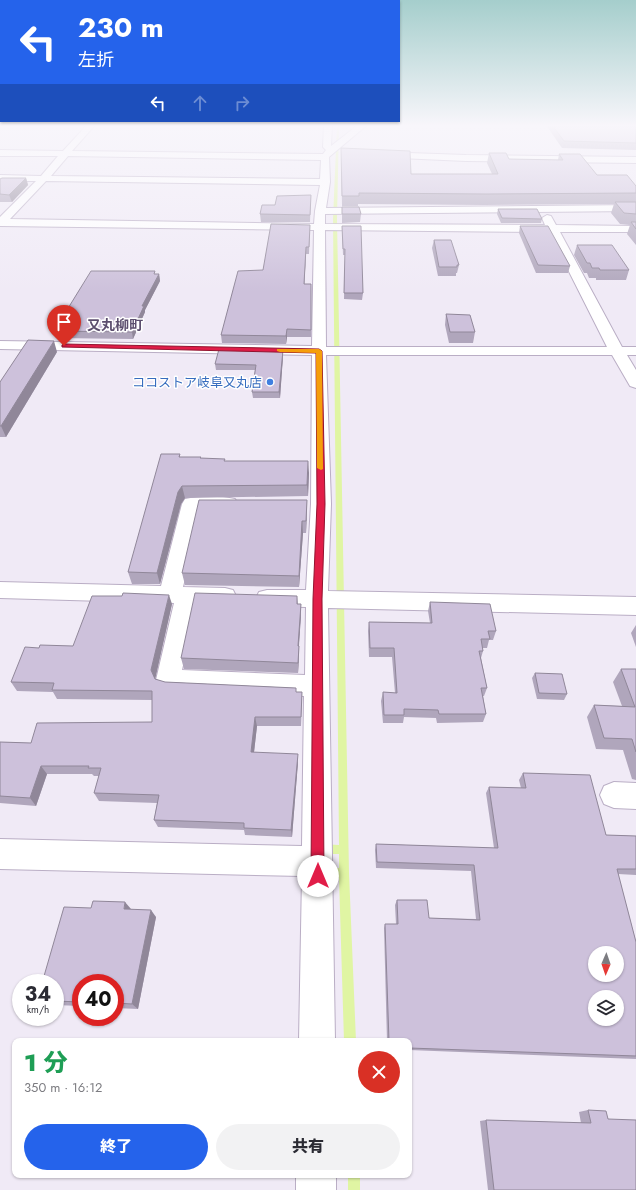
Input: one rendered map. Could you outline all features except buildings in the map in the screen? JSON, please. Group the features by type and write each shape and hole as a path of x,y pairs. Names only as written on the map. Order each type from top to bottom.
{"street":[{"path":"3,218 41,181"},
{"path":"187,181 325,182 320,219 319,351 313,504 317,599 318,686 317,1038"},
{"path":"320,219 543,210 636,208"},
{"path":"543,210 551,228 617,351 636,383"},
{"path":"3,218 320,219 551,228 636,229"},
{"path":"0,345 319,351 636,351"},
{"path":"245,504 192,504 168,680 318,686"},
{"path":"0,590 636,606"},
{"path":"0,854 318,861"},
{"path":"316,1178 316,1190"}],"waterway":[{"path":"336,181 335,219 344,850"},
{"path":"322,849 344,850"},
{"path":"344,850 344,873"},
{"path":"324,873 344,873"},
{"path":"344,873 350,1038"},
{"path":"354,1178 354,1190"}],"slow traffic":[{"path":"280,350 319,351 321,468"}],"place":[{"name":"ココストア岐阜又丸店","path":"270,382"}],"district":[{"name":"又丸柳町","path":"115,325"}],"route":[{"path":"64,346 319,351 321,504 317,599 318,876"}]}
